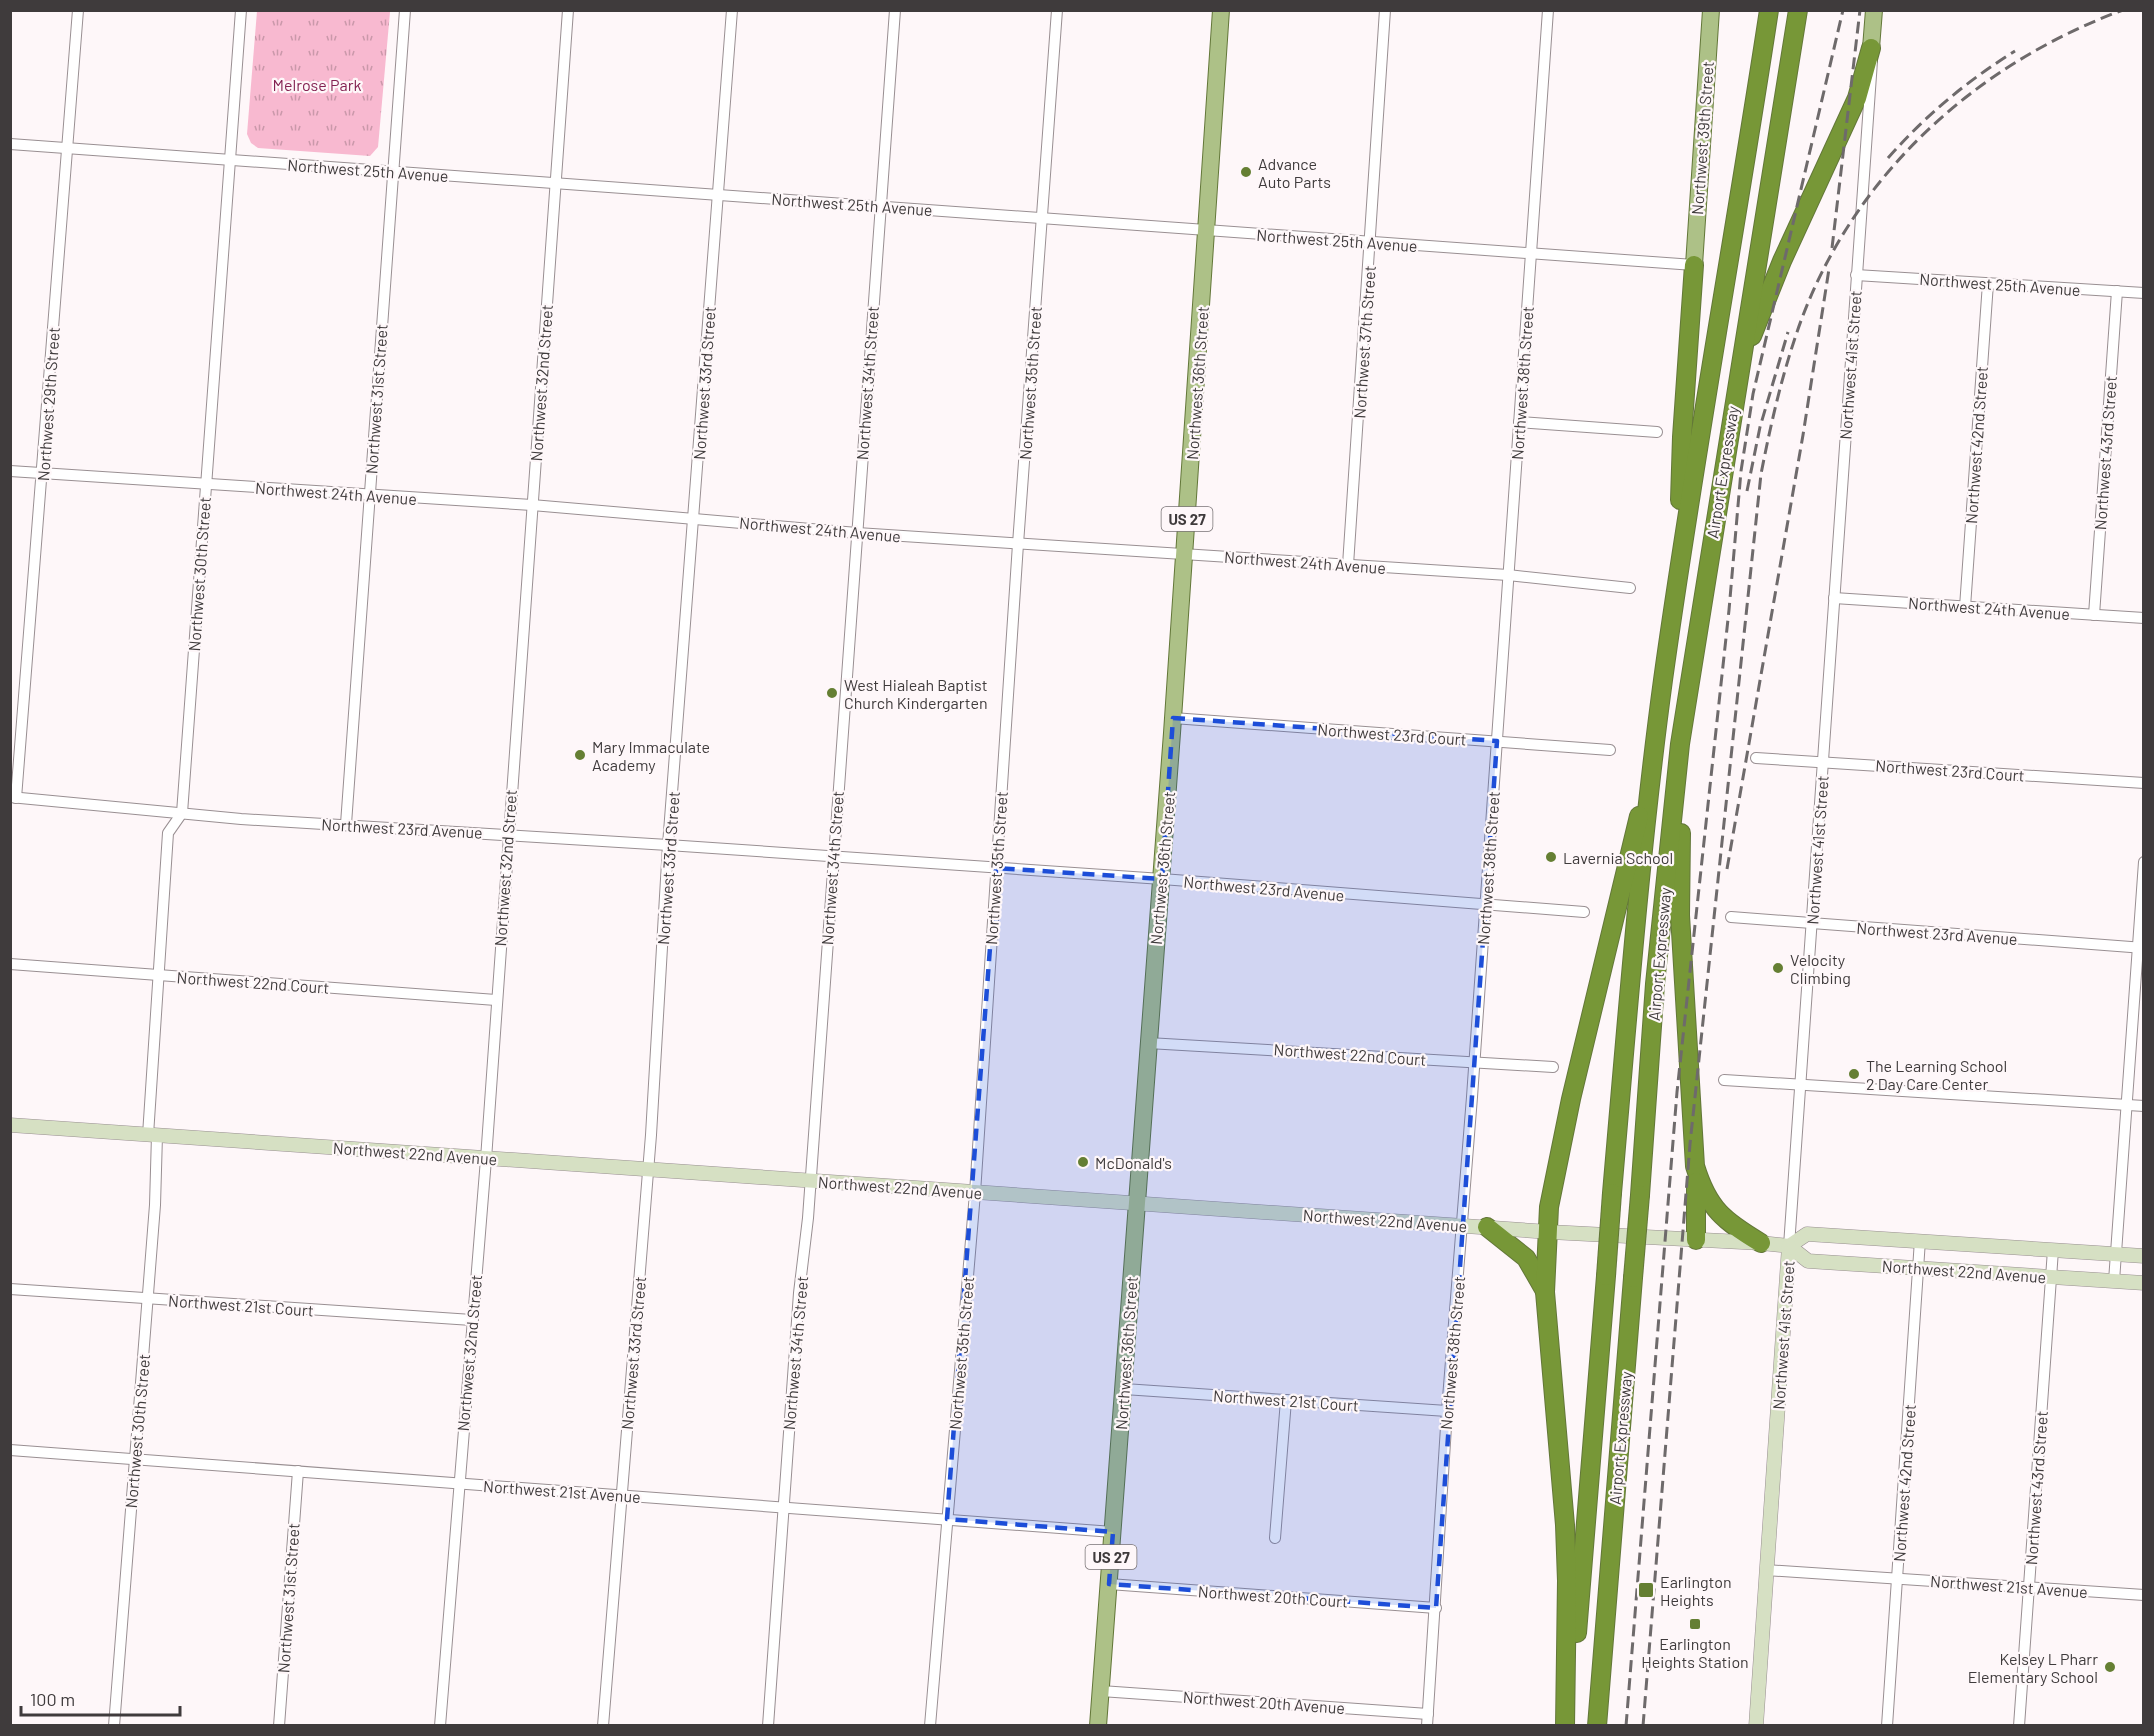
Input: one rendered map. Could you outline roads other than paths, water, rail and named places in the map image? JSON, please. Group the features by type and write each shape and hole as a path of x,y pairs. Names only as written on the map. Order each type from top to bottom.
{"highway":[{"name":"Airport Expressway","path":"1567,1725 1650,780 1679,567 1769,10"},
{"name":"Airport Expressway","path":"1597,1725 1655,984 1680,744 1798,10"},
{"path":"1739,371 1782,261 1857,98 1871,48"},
{"path":"1679,567 1682,437 1694,265"},
{"path":"1680,744 1680,915 1695,1167 1696,1240"},
{"path":"1567,1725 1567,1581 1545,1292 1552,1186 1630,842 1650,780"},
{"path":"1695,1167 1707,1200 1715,1210 1732,1226 1761,1243"},
{"path":"1487,1227 1526,1258 1545,1292"}],"main road":[{"name":"Northwest 36th Street","path":"1098,1725 1162,879 1208,230 1221,10"},
{"name":"Northwest 39th Street","path":"1694,265 1711,10"},
{"name":"Northwest 41st Street","path":"1871,48 1874,10"},
{"name":"Northwest 22nd Avenue","path":"10,1125 1550,1232 1761,1243 1789,1246 1808,1261 2144,1283"},
{"name":"Northwest 22nd Avenue","path":"1789,1246 1807,1234 2144,1256"},
{"name":"Northwest 41st Street","path":"1756,1725 1789,1246"}],"street":[{"name":"Northwest 29th Street","path":"13,797 42,474 78,10"},
{"name":"Northwest 30th Street","path":"114,1725 148,1298 157,975 168,833 182,813 241,10"},
{"name":"Northwest 31st Street","path":"346,824 405,10"},
{"name":"Northwest 32nd Street","path":"440,1725 486,1159 507,835 568,10"},
{"name":"Northwest 33rd Street","path":"603,1725 648,1170 668,845 732,10"},
{"name":"Northwest 34th Street","path":"768,1725 783,1507 811,1181 895,10"},
{"name":"Northwest 35th Street","path":"930,1725 975,1193 1018,544 1058,10"},
{"name":"Northwest 37th Street","path":"1348,565 1385,10"},
{"name":"Northwest 38th Street","path":"1428,1720 1447,1411 1486,905 1548,10"},
{"name":"Northwest 41st Street","path":"1789,1246 1856,275 1871,104 1871,48"},
{"name":"Northwest 25th Avenue","path":"10,144 1694,265"},
{"name":"Northwest 25th Avenue","path":"1856,275 2144,293"},
{"name":"Northwest 42nd Street","path":"1965,607 1988,283"},
{"name":"Northwest 43rd Street","path":"2094,615 2117,291"},
{"path":"1519,422 1657,432"},
{"name":"Northwest 24th Avenue","path":"10,471 532,505 857,533 1508,576 1630,588"},
{"name":"Northwest 24th Avenue","path":"1834,598 2144,618"},
{"name":"Northwest 23rd Court","path":"1173,718 1610,750"},
{"name":"Northwest 23rd Court","path":"1756,758 2144,783"},
{"name":"Northwest 23rd Avenue","path":"13,797 240,819 833,856 1584,912"},
{"path":"2114,1281 2140,948 2144,862"},
{"name":"Northwest 23rd Avenue","path":"1731,917 2140,948"},
{"name":"Northwest 22nd Court","path":"10,964 496,1000"},
{"name":"Northwest 22nd Court","path":"1148,1043 1552,1067"},
{"path":"1724,1080 2144,1106"},
{"name":"Northwest 42nd Street","path":"1887,1725 1920,1240"},
{"name":"Northwest 43rd Street","path":"2019,1725 2053,1250"},
{"name":"Northwest 21st Court","path":"10,1289 472,1320"},
{"name":"Northwest 21st Court","path":"1124,1389 1447,1411"},
{"path":"1275,1538 1286,1400"},
{"name":"Northwest 21st Avenue","path":"10,1450 1113,1532"},
{"name":"Northwest 31st Street","path":"279,1725 298,1471"},
{"name":"Northwest 21st Avenue","path":"1766,1570 2144,1595"},
{"name":"Northwest 20th Court","path":"1109,1584 1436,1608"},
{"name":"Northwest 20th Avenue","path":"1101,1691 1428,1720"}],"railway":[{"path":"1626,1726 1677,1092 1729,610 1741,471 1753,394 1843,10"},
{"path":"1832,248 1860,10"},
{"path":"1643,1726 1690,1144 1761,474 1785,372 1795,338 1818,281 1846,229 1881,180 1921,136 1966,97 2015,63 2067,34 2123,10"},
{"path":"1888,158 1917,127 1948,100 1980,74 2015,51"},
{"path":"1727,869 1803,435 1829,269"},
{"path":"1747,491 1760,427 1788,332"}],"place":[{"name":"Advance Auto Parts","path":"1246,172"},
{"name":"West Hialeah Baptist Church Kindergarten","path":"832,693"},
{"name":"Mary Immaculate Academy","path":"580,755"},
{"name":"Lavernia School","path":"1551,857"},
{"name":"Velocity Climbing","path":"1778,968"},
{"name":"The Learning School 2 Day Care Center","path":"1854,1074"},
{"name":"McDonald's","path":"1083,1162"},
{"name":"Earlington Heights","path":"1646,1590"},
{"name":"Earlington Heights Station","path":"1695,1624"},
{"name":"Kelsey L Pharr Elementary School","path":"2110,1667"}],"park label":[{"name":"Melrose Park","path":"317,84"}]}
